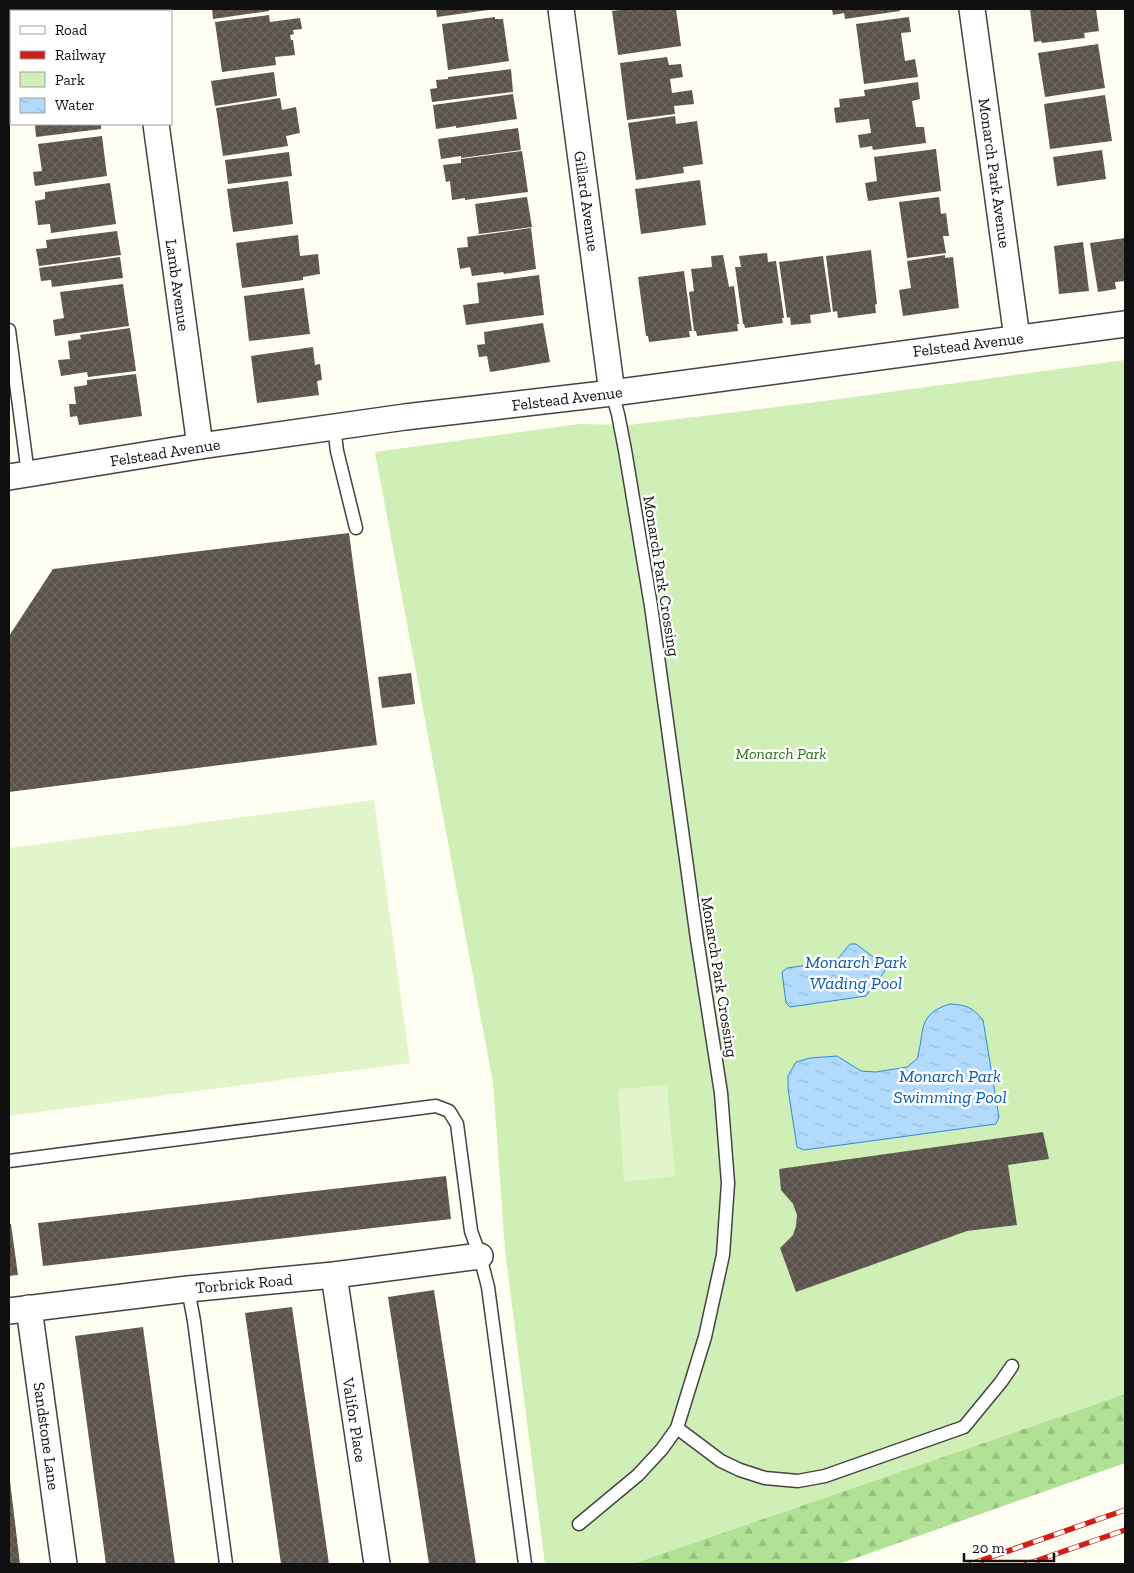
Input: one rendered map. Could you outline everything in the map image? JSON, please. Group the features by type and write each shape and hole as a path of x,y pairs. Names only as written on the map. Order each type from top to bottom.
{"street":[{"name":"Gillard Avenue","path":"560,9 612,392"},
{"name":"Monarch Park Avenue","path":"972,9 1017,338"},
{"name":"Lamb Avenue","path":"156,125 200,446"},
{"name":"Felstead Avenue","path":"18,475 200,446 406,417 612,392 1125,324"},
{"name":"Torbrick Road","path":"19,1310 188,1289 334,1275 480,1256"},
{"name":"Valifor Place","path":"334,1275 377,1564"},
{"name":"Sandstone Lane","path":"19,1310 64,1564"}],"lane":[{"path":"9,330 18,475"},
{"name":"Monarch Park Crossing","path":"579,1524 638,1476 662,1450 677,1428 705,1337 723,1255 728,1184 721,1093 651,606 626,450 612,392"},
{"path":"334,427 337,452 356,528"},
{"path":"9,1161 436,1106 449,1111 457,1124 471,1231 488,1287 525,1564"},
{"path":"188,1289 194,1321 226,1564"},
{"path":"677,1428 721,1461 740,1470 765,1478 798,1481 825,1476 964,1427 1012,1366"}],"green space":[{"name":"Monarch Park","path":"1125,360 1125,1394 632,1564 545,1564 505,1250 493,1083 375,452 579,424 629,425 824,401"},
{"path":"374,800 410,1063 9,1116 9,848"},
{"path":"667,1085 675,1176 624,1182 618,1089"},
{"path":"1125,1394 1125,1463 839,1564 632,1564"}],"water":[{"name":"Monarch Park Wading Pool","path":"850,944 856,944 884,965 885,971 866,996 790,1007 786,1003 782,972 787,968 836,961"},
{"name":"Monarch Park Swimming Pool","path":"950,1004 969,1008 976,1012 983,1020 999,1117 996,1124 804,1150 797,1147 788,1089 788,1076 796,1062 810,1058 837,1056 861,1071 876,1072 907,1067 917,1059 927,1019 939,1008"}],"building":[{"path":"10,9 75,9 75,10"},
{"path":"212,9 269,9 269,11 213,19"},
{"path":"436,9 488,9 488,10 437,17"},
{"path":"627,9 676,9 681,46 618,55 612,11"},
{"path":"832,9 900,9 900,11 845,19 844,13 833,15"},
{"path":"1030,9 1096,9 1099,31 1084,33 1085,38 1042,43 1041,41 1034,42"},
{"path":"269,15 270,22 300,18 302,29 293,30 294,34 290,35 291,40 293,40 295,55 275,57 276,65 222,72 215,22"},
{"path":"495,17 495,19 503,19 509,61 448,70 442,24"},
{"path":"909,17 911,32 901,33 905,61 915,59 918,77 864,84 856,24"},
{"path":"1098,44 1105,88 1045,97 1038,53"},
{"path":"667,57 669,65 681,64 683,77 670,79 672,93 692,90 694,104 674,106 675,114 627,120 620,63"},
{"path":"511,69 513,92 432,102 430,89 437,88 436,80"},
{"path":"274,72 277,96 215,106 211,81"},
{"path":"918,82 920,99 912,101 916,127 924,127 926,143 873,150 872,146 860,148 858,135 871,133 869,119 836,123 834,108 840,107 839,99 865,96 864,90"},
{"path":"513,94 517,119 436,129 433,105"},
{"path":"1105,95 1112,141 1050,149 1044,104"},
{"path":"280,98 282,110 296,107 300,133 286,136 288,146 223,156 216,108"},
{"path":"675,116 676,124 697,121 703,164 683,167 684,173 636,180 628,123"},
{"path":"35,125 101,125 101,129 36,137"},
{"path":"518,128 521,150 441,159 438,139"},
{"path":"102,136 107,176 35,186 33,172 42,171 38,144"},
{"path":"936,149 941,191 868,201 865,183 877,181 874,157"},
{"path":"1102,150 1106,179 1057,186 1053,157"},
{"path":"522,151 528,192 452,200 450,181 446,182 443,165 461,163 461,159"},
{"path":"289,152 292,176 228,184 225,160"},
{"path":"700,180 706,225 641,234 635,189"},
{"path":"288,181 293,224 233,232 227,189"},
{"path":"110,183 116,224 51,233 50,224 38,225 35,201 45,199 45,192"},
{"path":"527,197 532,227 479,234 475,204"},
{"path":"939,197 941,214 946,213 949,236 943,236 946,253 907,258 899,202"},
{"path":"531,228 536,269 472,276 470,267 460,269 457,248 468,247 467,237"},
{"path":"117,231 121,255 39,266 36,249 47,248 46,240"},
{"path":"298,235 300,256 318,254 320,274 303,277 303,280 242,288 236,243"},
{"path":"1125,238 1125,281 1115,282 1116,289 1098,292 1090,243"},
{"path":"1083,242 1089,291 1059,294 1054,246"},
{"path":"871,250 877,304 875,305 876,313 838,318 837,311 833,312 826,256"},
{"path":"767,253 768,262 776,261 784,318 782,318 783,323 745,328 735,267 741,267 739,256"},
{"path":"723,255 729,287 734,286 739,324 737,324 738,331 697,336 696,331 694,331 689,292 694,291 691,269 712,267 711,256"},
{"path":"945,255 945,258 953,257 959,308 903,316 899,290 911,288 907,261"},
{"path":"823,256 831,312 810,315 811,323 791,325 790,317 787,318 779,262"},
{"path":"120,257 123,278 52,287 51,280 41,281 39,268"},
{"path":"684,271 692,331 689,331 690,337 649,342 648,336 646,336 638,277"},
{"path":"539,275 544,315 466,325 463,305 479,303 477,283"},
{"path":"123,284 129,326 55,336 53,320 64,318 60,292"},
{"path":"304,288 310,334 249,341 244,296"},
{"path":"543,323 550,362 490,372 487,356 479,357 477,345 485,344 484,332"},
{"path":"130,328 136,371 88,377 87,372 61,376 58,360 70,359 68,341 81,339 80,335"},
{"path":"313,347 315,365 320,364 322,380 317,381 319,395 257,403 251,356"},
{"path":"136,374 142,416 79,425 77,416 70,417 69,404 76,404 74,387 87,385 87,380"},
{"path":"349,533 377,745 9,792 9,636 53,569"},
{"path":"411,673 415,704 382,708 378,677"},
{"path":"1043,1132 1049,1159 1008,1165 1017,1225 967,1231 796,1292 780,1248 793,1235 797,1215 793,1204 781,1190 779,1169"},
{"path":"446,1176 451,1219 43,1266 38,1223"},
{"path":"9,1224 11,1224 18,1275 9,1276"},
{"path":"434,1290 476,1564 429,1564 388,1297"},
{"path":"292,1307 329,1564 281,1564 245,1313"},
{"path":"143,1327 175,1564 106,1564 75,1336"},
{"path":"10,1481 20,1564 9,1564"}],"railway":[{"path":"971,1564 1125,1510"},
{"path":"1027,1564 1125,1530"}]}
